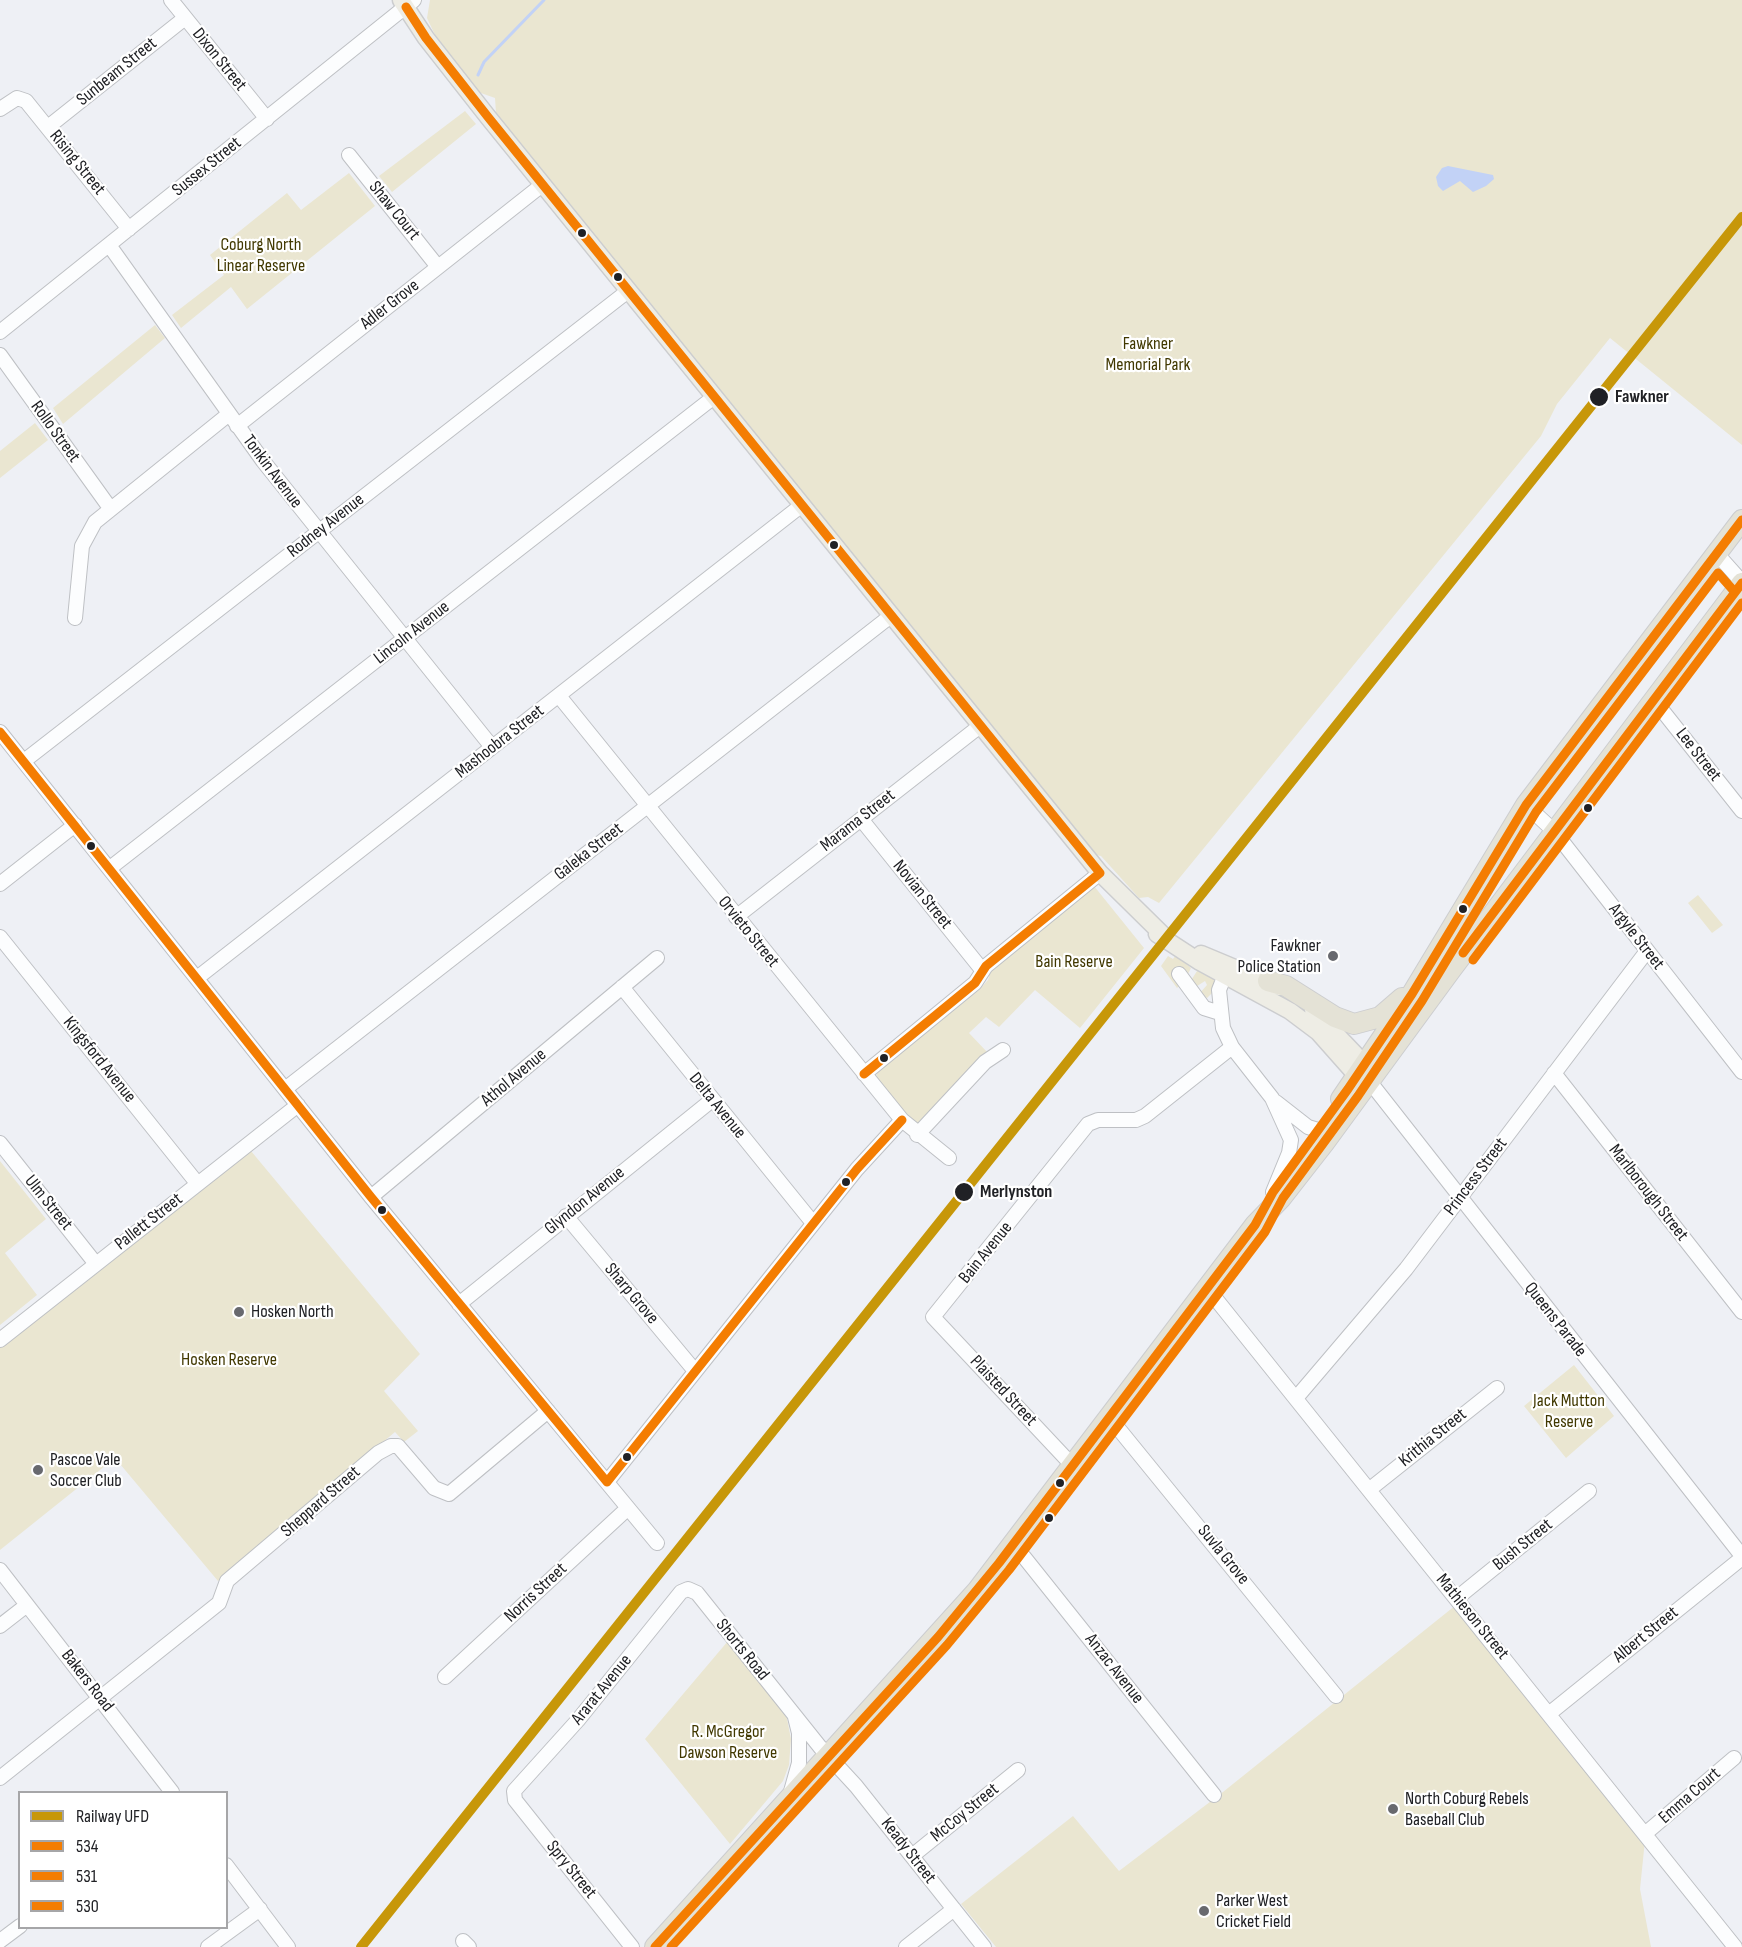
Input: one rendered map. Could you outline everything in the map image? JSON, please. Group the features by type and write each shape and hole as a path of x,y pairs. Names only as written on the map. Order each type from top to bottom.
{"highway":[{"path":"655,1947 964,1608 1255,1225 1281,1198 1364,1074 1526,805 1742,520"},
{"path":"1255,1225 1273,1192 1318,1130 1554,831 1742,582"},
{"path":"1268,981 1286,986 1335,1017 1354,1024 1380,1017 1422,978"}],"main road":[{"path":"407,2 426,38 542,185 1100,873 1187,955 1268,981 1312,1008 1364,1074"},
{"path":"1231,971 1305,1021 1364,1074"}],"street":[{"name":"Dixon Street","path":"171,0 267,119"},
{"name":"Sussex Street","path":"0,332 267,119 407,2"},
{"name":"Sunbeam Street","path":"48,127 185,18"},
{"name":"Rising Street","path":"0,109 13,100 23,98 129,229"},
{"name":"Shaw Court","path":"349,155 438,267"},
{"name":"Adler Grove","path":"233,420 438,267 542,185"},
{"name":"Tonkin Avenue","path":"109,245 233,420 318,532 492,747"},
{"name":"Rodney Avenue","path":"24,761 628,291"},
{"name":"Rollo Street","path":"0,355 110,508"},
{"name":"Lincoln Avenue","path":"110,868 714,397"},
{"path":"75,618 84,538 95,522 110,508 233,420"},
{"name":"Mashoobra Street","path":"197,978 802,506"},
{"path":"1717,554 1742,582"},
{"name":"Galeka Street","path":"285,1089 892,615"},
{"name":"Orvieto Street","path":"558,696 902,1120 917,1135 949,1158"},
{"name":"Lee Street","path":"1654,700 1742,811"},
{"name":"Marama Street","path":"736,917 980,726"},
{"path":"0,732 371,1197 657,1543"},
{"name":"Argyle Street","path":"1526,805 1554,831 1742,1072"},
{"name":"Novian Street","path":"861,819 983,971"},
{"path":"0,884 75,825"},
{"path":"864,1074 975,983 983,971 1100,873"},
{"name":"Kingsford Avenue","path":"0,937 197,1184"},
{"name":"Princess Street","path":"1297,1397 1406,1269 1647,951"},
{"name":"Athol Avenue","path":"371,1197 657,958"},
{"path":"1231,971 1220,1007 1223,1028 1232,1047 1272,1098 1308,1127 1318,1130"},
{"path":"1179,974 1206,1010 1220,1007"},
{"name":"Delta Avenue","path":"622,987 813,1224"},
{"name":"Bain Avenue","path":"933,1317 1088,1124 1098,1120 1136,1120 1145,1116 1232,1047"},
{"path":"917,1135 985,1062 1003,1050"},
{"name":"Marlborough Street","path":"1554,1073 1742,1312"},
{"name":"Queens Parade","path":"1364,1074 1742,1557"},
{"path":"1272,1098 1291,1140 1289,1153 1273,1192"},
{"name":"Glyndon Avenue","path":"459,1304 712,1100"},
{"name":"Pallett Street","path":"0,1340 298,1105"},
{"path":"607,1482 857,1169 902,1120"},
{"name":"Ulm Street","path":"0,1143 96,1264"},
{"name":"Sharp Grove","path":"566,1216 695,1371"},
{"name":"Mathieson Street","path":"1207,1288 1297,1397 1735,1947"},
{"name":"Plaisted Street","path":"933,1317 1072,1465"},
{"name":"Krithia Street","path":"1370,1490 1497,1388"},
{"name":"Sheppard Street","path":"101,1699 219,1603 227,1581 378,1453 391,1446 398,1446 434,1488 449,1494 548,1411"},
{"name":"Suvla Grove","path":"1109,1417 1336,1696"},
{"name":"Bush Street","path":"1457,1598 1588,1491"},
{"name":"Norris Street","path":"445,1677 628,1508"},
{"name":"Anzac Avenue","path":"1011,1546 1038,1575 1214,1795"},
{"name":"Albert Street","path":"1550,1713 1742,1557"},
{"name":"Bakers Road","path":"0,1570 171,1791"},
{"name":"Shorts Road","path":"688,1589 696,1593 829,1756"},
{"name":"Ararat Avenue","path":"514,1791 578,1720 681,1592 688,1589"},
{"path":"0,1626 27,1605"},
{"path":"0,1778 101,1699"},
{"name":"Shorts Road","path":"797,1717 826,1738 852,1731"},
{"name":"Shorts Road","path":"788,1802 800,1763 797,1717"},
{"name":"Keady Street","path":"829,1756 984,1947"},
{"name":"Emma Court","path":"1646,1833 1734,1758"},
{"name":"McCoy Street","path":"912,1856 1018,1770"},
{"name":"Spry Street","path":"514,1791 515,1800 633,1947"},
{"path":"228,1868 288,1947"},
{"path":"906,1947 954,1909"},
{"path":"208,1947 260,1910"},
{"path":"0,1941 18,1928"},
{"path":"1735,1947 1742,1941"}],"green space":[{"name":"Fawkner Memorial Park","path":"430,0 1742,0 1742,445 1610,338 1557,404 1541,436 1159,903 1148,897 1139,898 1101,856 1096,855 496,113 495,98 478,92 435,35 427,18"},
{"path":"465,111 476,124 392,192 379,176"},
{"name":"Coburg North Linear Reserve","path":"349,173 375,206 247,309 231,287 181,328 172,315 224,275 210,255 287,193 301,210"},
{"path":"155,325 165,338 63,424 53,408"},
{"path":"35,423 48,440 0,478 0,451"},
{"name":"Bain Reserve","path":"1094,886 1144,948 1080,1028 1035,990 999,1027 986,1017 969,1033 988,1053 923,1123 914,1123 877,1078 876,1072 968,995 978,991 988,980 991,971"},
{"path":"1698,895 1723,925 1712,933 1688,903"},
{"path":"1176,955 1191,968 1188,974 1183,969 1174,977 1179,986 1177,988 1161,966 1168,956 1173,959"},
{"path":"1199,968 1213,976 1215,981 1212,993 1207,998 1199,994 1207,985 1205,981 1194,988 1190,982"},
{"name":"Hosken Reserve","path":"251,1151 420,1354 384,1391 418,1431 404,1442 395,1432 218,1581 115,1458 0,1550 0,1348"},
{"path":"0,1161 46,1219 5,1253 37,1295 0,1325"},
{"name":"Jack Mutton Reserve","path":"1574,1365 1614,1416 1566,1458 1524,1406"},
{"path":"1456,1605 1645,1840 1640,1889 1651,1947 996,1947 961,1904 1073,1816 1119,1871 1223,1792"},
{"name":"R. McGregor Dawson Reserve","path":"728,1641 786,1714 791,1739 789,1765 783,1781 730,1844 645,1739"}],"water":[{"path":"1448,166 1493,175 1494,179 1473,192 1460,181 1443,191 1438,186 1436,177 1442,168"}],"waterway":[{"path":"478,75 484,62 544,0"}],"rail line":[{"name":"UFD","path":"361,1947 1742,217"}],"transit line":[{"name":"534","path":"406,7 426,38 488,117 1100,873"},
{"name":"531","path":"655,1947 938,1637 999,1563 1255,1225 1273,1192 1348,1089 1412,994 1526,805 1742,520"},
{"name":"530","path":"671,1947 947,1645 1009,1570 1265,1232 1283,1198 1358,1096 1422,1001 1536,812 1718,573 1733,590"},
{"name":"531","path":"1463,953 1742,583"},
{"name":"530","path":"1473,960 1742,603"},
{"name":"534","path":"0,732 371,1197 607,1482"},
{"name":"534","path":"864,1074 975,983 986,966 1100,873"},
{"name":"534","path":"607,1482 857,1169 902,1120"}],"place":[{"name":"Fawkner","path":"1599,397"},
{"name":"Fawkner Police Station","path":"1333,956"},
{"name":"Merlynston","path":"964,1192"},
{"name":"Hosken North","path":"239,1312"},
{"name":"Pascoe Vale Soccer Club","path":"38,1470"},
{"name":"North Coburg Rebels Baseball Club","path":"1393,1809"},
{"name":"Parker West Cricket Field","path":"1204,1911"}]}
